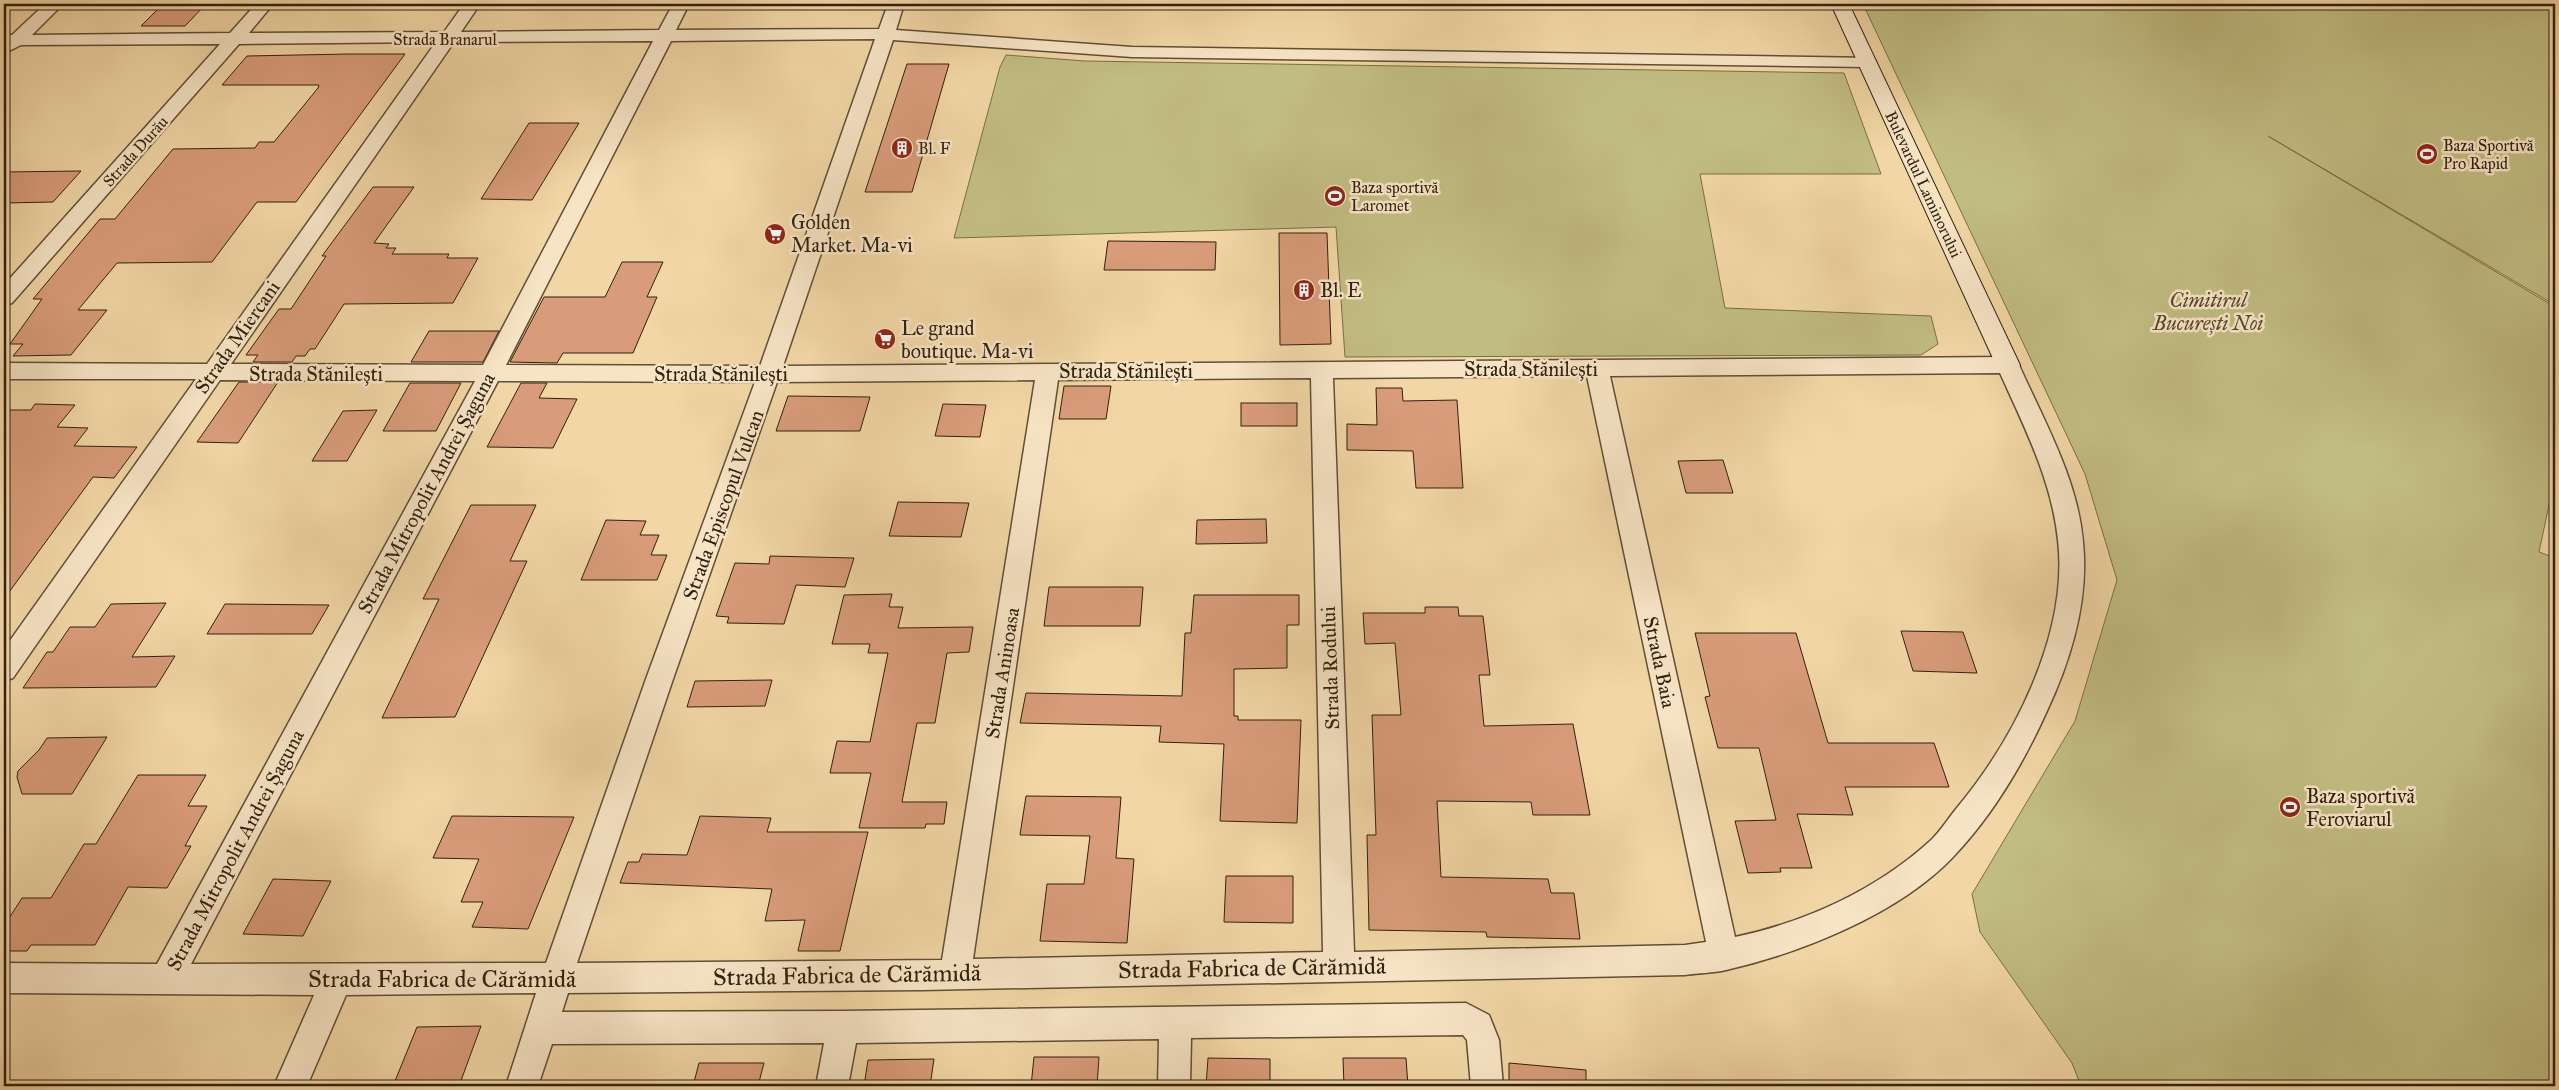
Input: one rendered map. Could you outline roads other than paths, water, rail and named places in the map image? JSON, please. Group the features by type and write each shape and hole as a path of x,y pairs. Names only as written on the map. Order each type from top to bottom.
{"street":[{"path":"8,44 55,4"},
{"name":"Strada Durău","path":"4,298 265,4"},
{"name":"Strada Miercani","path":"4,670 472,4"},
{"name":"Strada Mitropolit Andrei Șaguna","path":"166,979 490,374 681,4"},
{"name":"Strada Episcopul Vulcan","path":"522,1086 557,978 769,374 896,4"},
{"name":"Bulevardul Laminorului","path":"1840,4 2008,365"},
{"name":"Strada Branarul","path":"8,44 234,39 447,39 886,34 1132,52 1867,62"},
{"name":"Strada Stănilești","path":"4,371 212,374 769,374 2008,365"},
{"name":"Strada Fabrica de Cărămidă","path":"4,978 337,980 955,974 1675,961 1724,956 1794,936 1847,913 1888,891 1939,852 1987,794 2024,734 2048,677 2065,619 2072,566 2067,519 2049,460 2008,365"},
{"name":"Strada Baia","path":"1597,368 1724,956"},
{"name":"Strada Rodului","path":"1322,370 1338,966"},
{"name":"Strada Aninoasa","path":"955,974 1048,371"},
{"path":"290,1086 337,980"},
{"path":"540,1028 843,1027 1466,1019 1478,1026 1484,1040 1487,1086"},
{"path":"1174,1086 1175,1022"},
{"path":"832,1086 843,1027"}],"place":[{"name":"Bl. F","path":"902,148"},
{"name":"Baza Sportivă Pro Rapid","path":"2427,154"},
{"name":"Baza sportivă Laromet","path":"1335,196"},
{"name":"Golden Market. Ma-vi","path":"775,234"},
{"name":"Bl. E","path":"1304,290"},
{"name":"Le grand boutique. Ma-vi","path":"885,339"},
{"name":"Baza sportivă Feroviarul","path":"2290,807"}],"park label":[{"name":"Cimitirul București Noi","path":"2208,312"}]}
